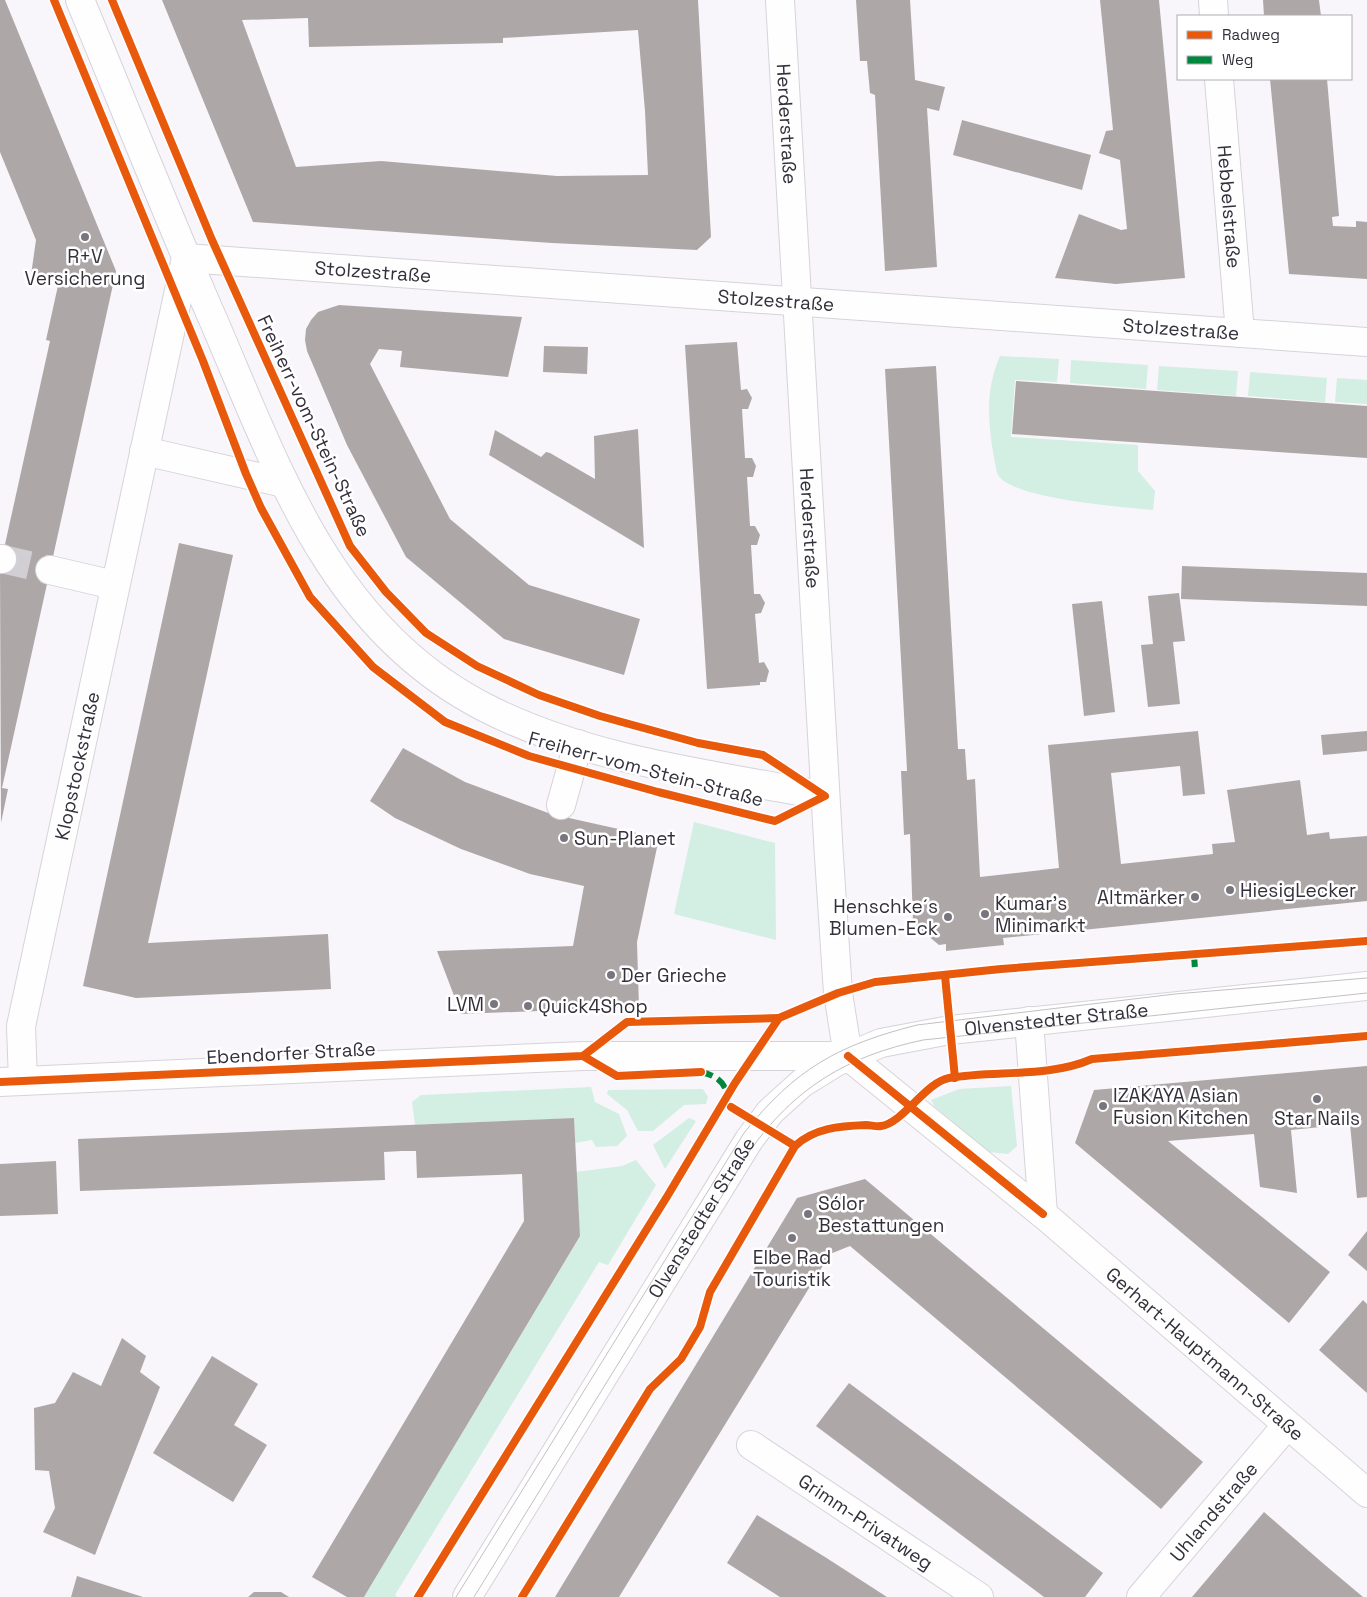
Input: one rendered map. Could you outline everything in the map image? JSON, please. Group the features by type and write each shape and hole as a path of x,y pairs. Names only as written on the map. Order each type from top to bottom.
{"street":[{"name":"Freiherr-vom-Stein-Straße","path":"80,0 186,258 284,483 302,518 350,592 376,625 406,655 448,686 514,721 578,744 676,768 825,796"},
{"name":"Herderstraße","path":"780,0 825,796 838,993 848,1056"},
{"path":"1213,0 1214,15"},
{"name":"Hebbelstraße","path":"1219,80 1240,333"},
{"name":"Stolzestraße","path":"186,258 1367,342"},
{"name":"Klopstockstraße","path":"12,1082 21,1026 114,585 186,258"},
{"path":"144,451 284,483"},
{"path":"50,570 114,585"},
{"path":"561,805 578,744"},
{"name":"Olvenstedter Straße","path":"467,1597 749,1140 770,1112 791,1092 819,1072 848,1056 894,1040 950,1030 1367,986"},
{"path":"1029,1021 1043,1214"},
{"name":"Ebendorfer Straße","path":"12,1082 583,1056 848,1056"},
{"name":"Gerhart-Hauptmann-Straße","path":"848,1056 1043,1214 1367,1493"},
{"name":"Uhlandstraße","path":"1141,1597 1287,1425"},
{"name":"Grimm-Privatweg","path":"751,1445 979,1597"}],"green space":[{"path":"1000,356 1059,359 1057,382 1015,380 1011,437 1138,445 1138,471 1155,491 1153,510 1068,500 1022,489 1005,482 997,473 989,414 991,385"},
{"path":"1071,360 1148,365 1146,389 1070,383"},
{"path":"1159,366 1238,371 1236,396 1157,390"},
{"path":"1250,372 1327,378 1325,402 1248,396"},
{"path":"1337,378 1367,380 1367,404 1335,402"},
{"path":"694,822 775,843 776,940 674,914"},
{"path":"1011,1086 1017,1146 1008,1154 989,1152 934,1106 931,1100 959,1089"},
{"path":"591,1087 595,1102 619,1114 627,1136 617,1146 596,1147 592,1140 575,1143 574,1118 415,1125 412,1102 421,1095"},
{"path":"703,1089 708,1097 706,1104 684,1105 653,1131 638,1131 627,1110 607,1094 608,1090"},
{"path":"689,1118 696,1121 665,1169 653,1145"},
{"path":"636,1160 656,1185 608,1265 599,1262 395,1595 397,1597 364,1597 580,1236 576,1172 622,1166"}],"building":[{"path":"0,0 5,0 116,271 2,788 8,789 1,823 0,567 50,341 46,340 59,281 31,275 36,240 0,152"},
{"path":"162,0 698,0 711,237 697,250 552,243 253,222","holes":["308,18 309,47 503,43 503,38 638,30 648,175 557,176 381,161 296,167 242,20"]},
{"path":"856,0 910,0 915,80 945,87 939,111 927,108 937,267 885,271 875,95 870,93 867,61 860,61"},
{"path":"1100,0 1159,0 1185,278 1116,284 1055,278 1079,214 1121,230 1127,229 1120,160 1099,153 1106,131 1113,130"},
{"path":"1263,0 1319,0 1321,15 1264,15"},
{"path":"1270,80 1327,80 1339,216 1332,217 1333,226 1356,227 1356,221 1367,222 1367,279 1289,274"},
{"path":"962,120 1091,155 1082,190 953,155"},
{"path":"339,305 522,317 508,377 400,367 402,351 379,349 370,364 450,519 529,585 640,619 624,675 504,639 406,557 347,445 307,351 306,329 311,320 318,312"},
{"path":"737,342 741,390 747,389 752,398 748,409 742,409 745,458 752,458 756,466 753,477 747,477 750,526 755,526 760,535 757,545 751,545 754,594 760,594 765,603 761,613 755,614 759,663 764,662 769,671 766,682 760,682 760,685 707,689 685,345"},
{"path":"544,346 588,347 587,374 543,372"},
{"path":"936,366 958,749 965,749 967,780 975,779 980,877 1059,868 1048,745 1198,731 1205,794 1183,796 1180,766 1111,773 1121,864 1213,854 1212,844 1235,842 1227,790 1300,780 1307,835 1329,832 1330,839 1367,836 1367,901 1003,938 1004,945 946,951 946,944 939,945 913,923 910,834 904,835 901,771 907,771 885,369"},
{"path":"1016,381 1367,406 1367,458 1012,434"},
{"path":"638,429 644,548 489,455 495,430 541,457 546,452 550,453 595,479 594,436"},
{"path":"179,543 233,555 148,943 328,934 331,989 136,998 83,986"},
{"path":"1182,566 1367,573 1367,606 1181,599"},
{"path":"1179,593 1185,641 1173,642 1180,704 1148,707 1141,645 1153,644 1148,596"},
{"path":"1102,601 1115,712 1084,716 1072,604"},
{"path":"1367,731 1367,751 1323,755 1321,735"},
{"path":"403,748 465,782 551,814 659,838 637,942 639,1007 461,1014 437,951 573,946 584,886 530,874 461,849 395,818 370,801"},
{"path":"1367,1066 1367,1197 1357,1198 1350,1124 1291,1130 1297,1193 1260,1187 1254,1134 1168,1141 1330,1272 1289,1323 1075,1143 1094,1090"},
{"path":"574,1118 580,1236 364,1597 347,1597 312,1577 524,1221 522,1174 417,1178 416,1151 402,1151 384,1152 385,1180 80,1191 78,1139"},
{"path":"56,1161 58,1214 0,1216 0,1164"},
{"path":"865,1179 1203,1462 1161,1509 850,1246 830,1254 619,1597 555,1597 797,1198"},
{"path":"1367,1231 1367,1271 1348,1255"},
{"path":"1363,1300 1367,1304 1367,1393 1319,1350"},
{"path":"122,1338 146,1356 140,1372 160,1387 95,1555 43,1532 55,1508 49,1471 35,1470 34,1408 55,1403 73,1372 101,1386"},
{"path":"212,1356 258,1384 234,1425 267,1445 233,1502 153,1453"},
{"path":"849,1383 1103,1573 1085,1597 1044,1597 816,1426"},
{"path":"1264,1512 1325,1565 1363,1597 1192,1597"},
{"path":"757,1515 887,1597 780,1597 727,1563"},
{"path":"77,1576 143,1597 71,1597"},
{"path":"254,1592 281,1592 289,1597 248,1597"}],"tunnel":[{"path":"2,559 50,570"}],"tram line":[{"path":"456,1597 744,1133 781,1092 820,1062 864,1041 917,1025 1175,994 1367,978"},
{"path":"474,1597 749,1152 766,1129 784,1110 824,1078 870,1055 923,1040 1367,993"}],"marked path":[{"path":"1194,955 1195,969"},
{"path":"701,1072 718,1079 728,1095"}],"cycle path":[{"path":"54,0 203,361 261,508 310,597 373,667 445,722 529,756 658,792 775,821 825,796 763,755 698,743 600,716 539,695 477,666 426,633 386,592 350,546 212,240 112,0"},
{"path":"418,1597 668,1195 735,1083 779,1018 838,993 875,982 1001,969 1367,941"},
{"path":"945,976 955,1078"},
{"path":"0,1082 583,1056 627,1022 779,1018"},
{"path":"522,1597 650,1389 681,1359 700,1327 710,1292 795,1146 802,1140 810,1135 837,1127 879,1126 889,1123 898,1118 932,1087 940,1081 949,1078 1058,1069 1092,1059 1367,1036"},
{"path":"583,1056 617,1076 701,1072"},
{"path":"848,1056 1043,1214"},
{"path":"731,1107 795,1146"}],"place":[{"name":"R+V Versicherung","path":"85,237"},
{"name":"Sun-Planet","path":"564,838"},
{"name":"HiesigLecker","path":"1230,890"},
{"name":"Altmärker","path":"1195,897"},
{"name":"Kumar's Minimarkt","path":"985,914"},
{"name":"Henschke´s Blumen-Eck","path":"948,917"},
{"name":"Der Grieche","path":"611,975"},
{"name":"LVM","path":"494,1004"},
{"name":"Quick4Shop","path":"528,1006"},
{"name":"Star Nails","path":"1317,1099"},
{"name":"IZAKAYA Asian Fusion Kitchen","path":"1103,1106"},
{"name":"Sólor Bestattungen","path":"808,1214"},
{"name":"Elbe Rad Touristik","path":"792,1238"}]}
